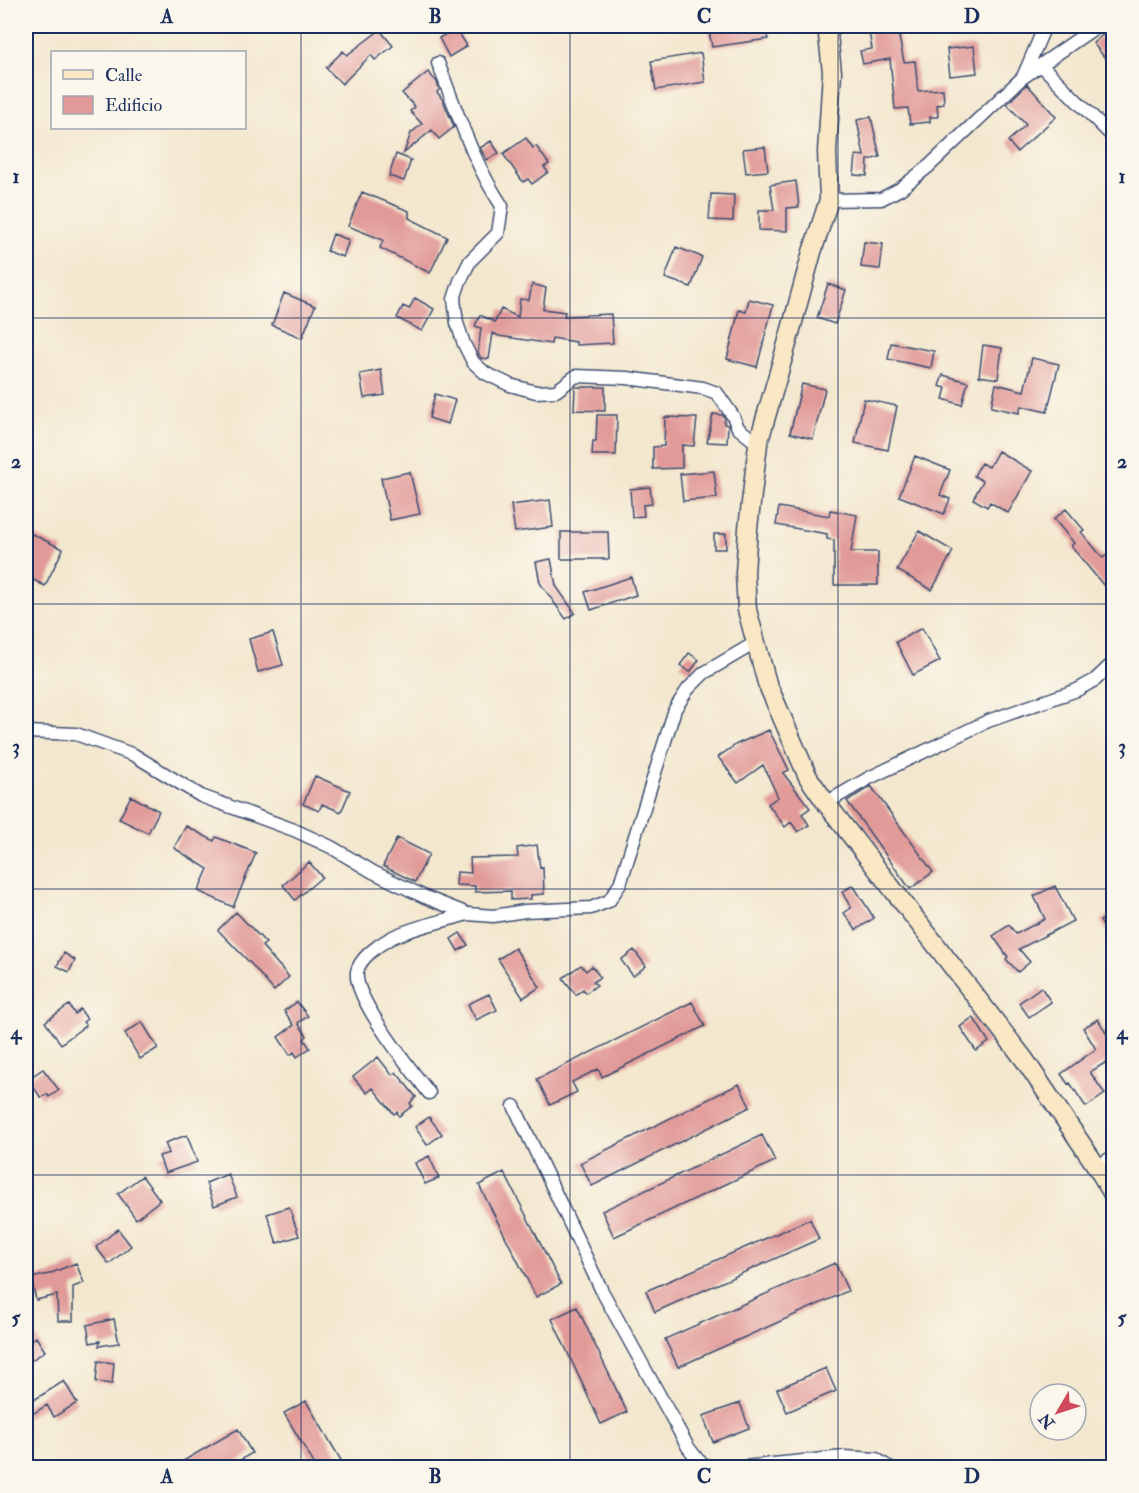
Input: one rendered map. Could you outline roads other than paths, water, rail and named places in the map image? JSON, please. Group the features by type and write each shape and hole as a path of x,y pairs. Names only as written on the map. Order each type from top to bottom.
{"street":[{"path":"827,26 832,72 827,152 829,200 758,444 745,573 747,610 755,643 767,683 807,777 1024,1059 1097,1167 1113,1196"},
{"path":"1022,78 1045,26"},
{"path":"829,200 881,199 900,189 929,166 1022,78 1097,26"},
{"path":"438,63 491,190 502,206 498,234 470,261 454,299 457,323 473,362 485,373 536,392 556,391 576,376 627,378 703,388 717,393 733,416 738,428 758,444"},
{"path":"1041,65 1113,138"},
{"path":"26,732 76,734 134,755 201,796 294,830 331,847 373,872 425,897 468,914 493,916 525,911 591,908 609,901 620,884 675,709 688,688 704,673 755,643"},
{"path":"826,803 869,778 988,721 1077,690 1095,680 1113,662"},
{"path":"429,1094 370,1011 358,982 357,970 365,958 389,939 468,914"},
{"path":"514,1106 602,1291 688,1447 698,1460 709,1467"},
{"path":"1097,1167 1113,1156"},
{"path":"734,1467 844,1457 876,1459 890,1467"}]}
